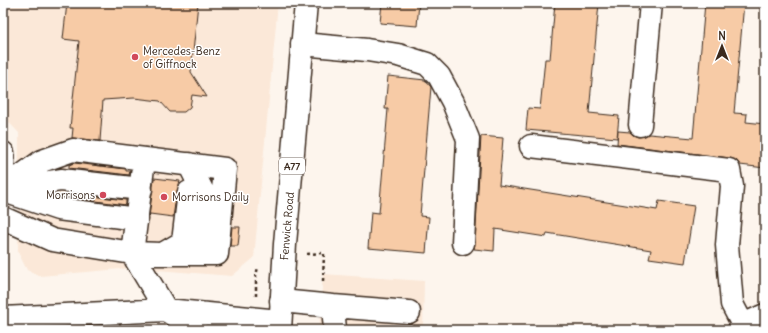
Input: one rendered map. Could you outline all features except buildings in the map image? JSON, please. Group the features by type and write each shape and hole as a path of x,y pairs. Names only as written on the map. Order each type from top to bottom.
{"street":[{"name":"Fenwick Road","path":"280,317 306,3"},
{"path":"640,124 651,3"},
{"path":"302,44 367,50 398,55 427,64 439,76 453,102 468,139 463,243"},
{"path":"531,146 729,170 732,186 727,245 732,304 741,327 765,315"},
{"path":"3,190 42,161 73,150 141,189"},
{"path":"3,153 3,171"},
{"path":"3,190 58,209 141,189 189,164 225,169 217,254 132,253 52,240 3,218"},
{"path":"162,254 199,243 204,194 189,164"},
{"path":"3,190 61,180 141,189"},
{"path":"141,189 132,253 166,310 196,330"},
{"path":"333,306 334,330"},
{"path":"3,318 166,310 280,317 333,306 409,312"}],"shaded area":[{"path":"10,3 278,3 254,258 232,276 132,268 40,276 27,270 18,252 19,133 3,116 3,54"},
{"path":"323,274 424,281 423,330 319,330"}],"place":[{"name":"Mercedes-Benz of Giffnock","path":"135,57"},
{"name":"Morrisons","path":"103,195"},
{"name":"Morrisons Daily","path":"164,197"}]}
